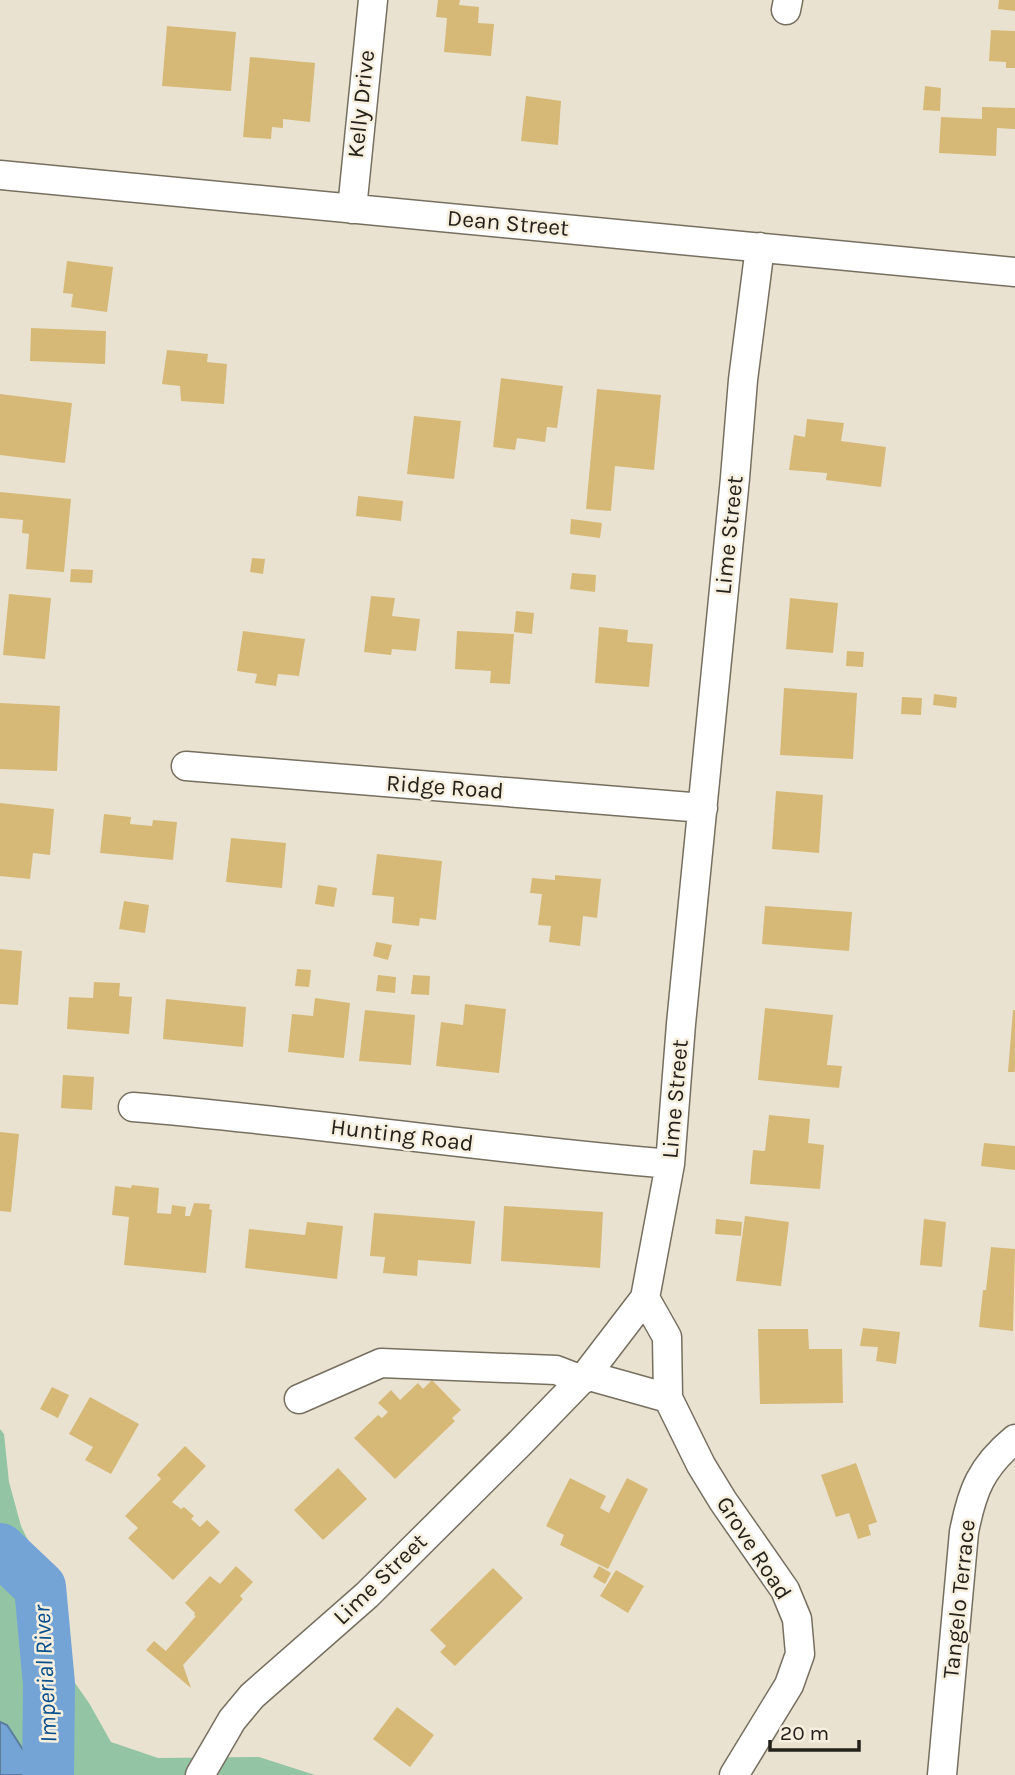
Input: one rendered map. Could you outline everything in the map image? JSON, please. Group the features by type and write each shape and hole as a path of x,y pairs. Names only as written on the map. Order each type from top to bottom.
{"street":[{"name":"Kelly Drive","path":"352,209 373,0"},
{"name":"Dean Street","path":"0,175 1015,272"},
{"name":"Lime Street","path":"200,1775 232,1720 253,1696 367,1595 584,1377 645,1298 670,1164 743,380 760,247"},
{"name":"Ridge Road","path":"186,766 703,808"},
{"name":"Hunting Road","path":"133,1107 670,1164"},
{"name":"Grove Road","path":"645,1298 667,1337 668,1398 701,1465 785,1590 797,1619 800,1654 789,1685 734,1775"},
{"path":"299,1399 381,1363 556,1370 668,1398"},
{"name":"Tangelo Terrace","path":"942,1775 964,1532 971,1495 990,1463 1015,1439"}],"green space":[{"path":"0,1429 4,1434 9,1482 21,1526 43,1571 49,1619 61,1663 89,1703 111,1742 158,1758 259,1757 315,1775 43,1775 33,1765 7,1725 0,1722"}],"water":[{"path":"0,1722 7,1725 33,1765 43,1775 0,1775"}],"building":[{"path":"438,0 460,0 459,5 479,7 478,23 494,24 491,56 444,52 447,18 436,17"},
{"path":"999,0 1015,0 1015,11 998,9"},
{"path":"167,26 236,32 231,91 162,86"},
{"path":"991,30 1015,31 1015,68 1006,68 1006,62 989,61"},
{"path":"250,57 315,63 310,122 283,119 283,128 272,127 271,139 243,137"},
{"path":"925,86 941,88 940,111 923,110"},
{"path":"526,96 561,101 558,145 521,141"},
{"path":"982,107 1015,108 1015,129 997,128 996,156 939,153 941,117 982,119"},
{"path":"67,261 113,267 107,312 71,307 73,294 63,293"},
{"path":"31,328 106,331 105,364 30,361"},
{"path":"167,350 208,354 207,362 227,364 224,404 181,401 180,386 162,384"},
{"path":"501,378 563,386 557,428 547,427 545,442 517,438 515,450 493,447"},
{"path":"597,389 661,395 654,470 615,466 611,511 586,509"},
{"path":"0,394 72,403 65,463 0,455"},
{"path":"414,416 461,421 454,479 407,474"},
{"path":"807,419 844,423 841,441 886,447 881,487 826,480 827,473 789,470 794,435 805,437"},
{"path":"0,492 71,499 64,572 26,569 29,534 22,533 23,520 0,518"},
{"path":"358,496 403,501 401,521 356,516"},
{"path":"571,519 602,523 600,538 570,534"},
{"path":"252,558 265,559 263,574 250,572"},
{"path":"71,569 93,570 92,583 70,582"},
{"path":"572,573 596,575 595,592 570,589"},
{"path":"9,594 51,598 45,659 3,655"},
{"path":"371,596 395,598 392,616 420,619 416,651 392,649 391,655 364,652"},
{"path":"790,598 838,603 833,653 786,649"},
{"path":"516,611 534,613 532,634 514,632"},
{"path":"599,627 628,630 627,642 653,644 649,687 595,683"},
{"path":"243,631 305,639 299,676 278,674 276,686 255,683 257,674 237,671"},
{"path":"457,631 514,634 510,684 490,683 491,671 455,669"},
{"path":"847,651 864,652 863,667 846,666"},
{"path":"784,688 857,693 853,759 780,755"},
{"path":"934,694 957,697 956,708 933,705"},
{"path":"902,697 922,698 921,715 901,714"},
{"path":"0,703 60,706 57,771 0,769"},
{"path":"776,791 823,795 819,853 772,849"},
{"path":"0,803 54,809 50,855 33,853 30,879 0,876"},
{"path":"104,814 131,817 130,824 152,826 153,820 177,822 173,860 100,853"},
{"path":"231,838 286,843 282,888 226,882"},
{"path":"377,854 442,861 436,920 420,918 419,926 392,923 394,897 372,895"},
{"path":"555,875 601,879 597,918 583,916 580,946 549,942 551,926 538,925 542,894 530,893 532,878 555,880"},
{"path":"318,885 337,888 334,907 315,904"},
{"path":"124,901 149,905 145,933 119,929"},
{"path":"765,906 852,912 849,951 762,944"},
{"path":"376,942 392,945 388,960 373,956"},
{"path":"0,949 22,951 18,1005 0,1004"},
{"path":"297,969 311,970 309,987 295,986"},
{"path":"378,975 396,977 395,993 376,991"},
{"path":"413,975 430,976 429,995 411,994"},
{"path":"94,982 120,983 119,996 132,997 129,1034 67,1029 69,997 93,998"},
{"path":"315,998 350,1003 344,1058 288,1052 292,1014 313,1016"},
{"path":"166,999 246,1007 243,1047 163,1039"},
{"path":"465,1004 506,1009 499,1073 436,1066 441,1022 463,1025"},
{"path":"765,1008 833,1015 827,1065 842,1066 839,1088 758,1080"},
{"path":"365,1010 415,1015 411,1065 359,1061"},
{"path":"1013,1010 1015,1072 1008,1072"},
{"path":"63,1075 94,1077 92,1110 61,1108"},
{"path":"769,1115 810,1119 808,1143 824,1145 820,1189 750,1184 753,1150 765,1151"},
{"path":"0,1132 19,1134 11,1212 0,1211"},
{"path":"984,1143 1015,1146 1015,1170 981,1166"},
{"path":"132,1185 159,1188 157,1213 171,1214 172,1205 186,1207 185,1216 190,1216 194,1203 210,1204 209,1209 212,1210 206,1273 124,1265 129,1217 112,1215 115,1186 131,1188"},
{"path":"504,1206 603,1212 600,1268 501,1261"},
{"path":"374,1213 475,1221 471,1264 418,1260 417,1276 383,1273 385,1257 370,1256"},
{"path":"745,1216 789,1222 781,1286 736,1281"},
{"path":"716,1219 742,1222 741,1236 715,1234"},
{"path":"924,1219 946,1222 942,1267 920,1265"},
{"path":"307,1222 343,1226 337,1279 245,1268 249,1229 305,1235"},
{"path":"991,1247 1015,1249 1013,1331 979,1327"},
{"path":"863,1328 900,1332 896,1364 876,1361 878,1347 860,1346"},
{"path":"758,1329 808,1329 809,1349 842,1349 843,1403 760,1404"},
{"path":"432,1380 461,1410 452,1418 455,1421 395,1479 354,1438 378,1415 382,1418 388,1412 378,1403 391,1390 400,1400 418,1383 423,1389"},
{"path":"52,1387 69,1395 58,1418 40,1409"},
{"path":"90,1397 139,1424 111,1474 85,1460 93,1447 69,1434"},
{"path":"185,1446 206,1466 172,1502 181,1509 184,1507 194,1516 191,1519 200,1527 207,1520 220,1532 173,1580 128,1538 138,1528 125,1516 161,1479 157,1475"},
{"path":"856,1463 877,1522 868,1525 871,1535 858,1539 849,1513 836,1517 821,1475"},
{"path":"338,1468 367,1499 323,1540 294,1510"},
{"path":"570,1478 606,1496 600,1508 609,1513 627,1478 648,1489 608,1569 560,1545 564,1535 546,1526"},
{"path":"236,1566 253,1582 240,1596 243,1599 183,1665 191,1688 146,1650 154,1641 166,1651 196,1616 185,1603 210,1576 220,1584"},
{"path":"599,1566 611,1573 605,1584 593,1577"},
{"path":"493,1568 523,1598 455,1666 440,1652 446,1646 430,1630"},
{"path":"616,1570 644,1586 628,1613 600,1596"},
{"path":"397,1707 434,1735 410,1767 373,1739"}],"waterway":[{"name":"Imperial River","path":"0,1549 40,1587 49,1684 48,1775"}]}
